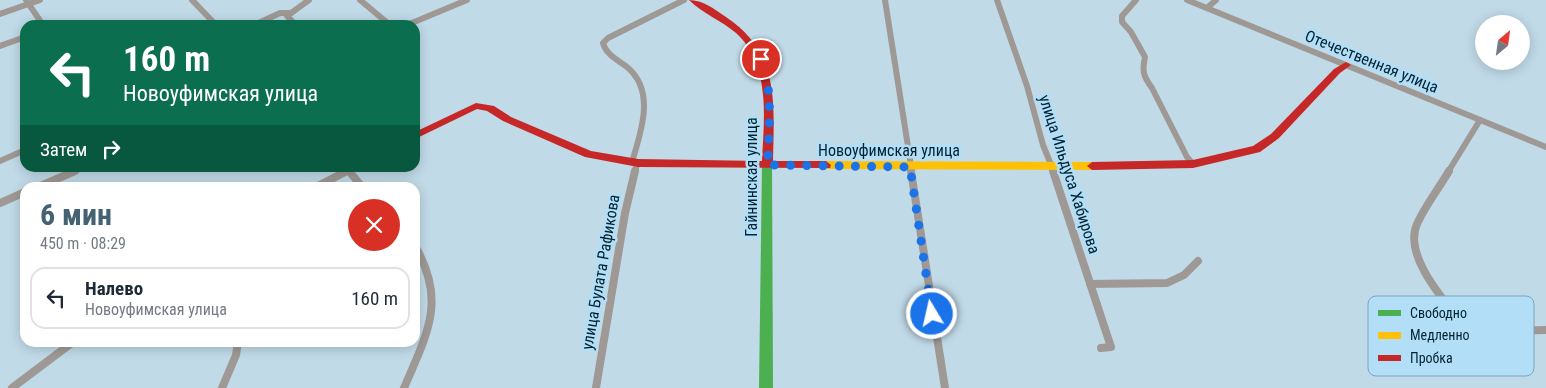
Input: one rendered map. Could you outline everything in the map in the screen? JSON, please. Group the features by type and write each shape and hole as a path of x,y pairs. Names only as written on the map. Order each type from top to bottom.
{"street":[{"path":"0,14 28,2 40,0"},
{"path":"192,0 211,20"},
{"path":"265,20 280,13 290,13 310,0"},
{"path":"360,0 384,20"},
{"path":"419,20 467,0"},
{"name":"улица Булата Рафикова","path":"596,388 642,120 643,92 636,78 604,50 603,43 608,38 684,0"},
{"name":"Гайнинская улица","path":"693,0 742,32 756,48 766,71 768,89 766,388"},
{"path":"885,0 945,388"},
{"name":"улица Ильдуса Хабирова","path":"997,0 1027,86 1043,145 1052,167 1111,347 1101,348"},
{"path":"1136,0 1122,16 1122,22 1131,32 1145,57 1142,72 1144,78 1152,88 1187,157 1193,164"},
{"name":"Отечественная улица","path":"1188,0 1546,146"},
{"path":"1207,8 1216,0"},
{"path":"28,2 41,20"},
{"path":"290,13 287,16 291,20"},
{"path":"0,46 20,39"},
{"name":"Новоуфимская улица","path":"420,134 476,106 490,108 507,119 583,152 610,159 635,162 910,167 1052,167 1193,164 1256,149 1275,136 1337,71 1346,65"},
{"path":"1442,296 1423,270 1414,247 1416,226 1480,120"},
{"path":"0,161 20,152"},
{"path":"50,182 73,172"},
{"path":"326,182 345,172"},
{"path":"0,203 20,194"},
{"path":"404,388 420,350 433,308 432,284 425,261 420,254"},
{"path":"1090,284 1167,283 1184,276 1198,262"},
{"path":"12,388 66,347"},
{"path":"222,388 236,356 237,347"}],"traffic: fast":[{"path":"766,388 767,165"}],"traffic: slow":[{"path":"826,165 1092,166"}],"traffic: jam":[{"path":"693,0 726,21 744,36 755,50 762,64 766,80 769,114 767,165"},
{"path":"1092,166 1193,164 1256,149 1275,136 1337,71 1346,65"},
{"path":"420,134 476,106 490,108 507,119 589,154 638,163 826,165"}],"route":[{"path":"761,59 766,71 768,89 768,165 910,167 932,314"}]}
